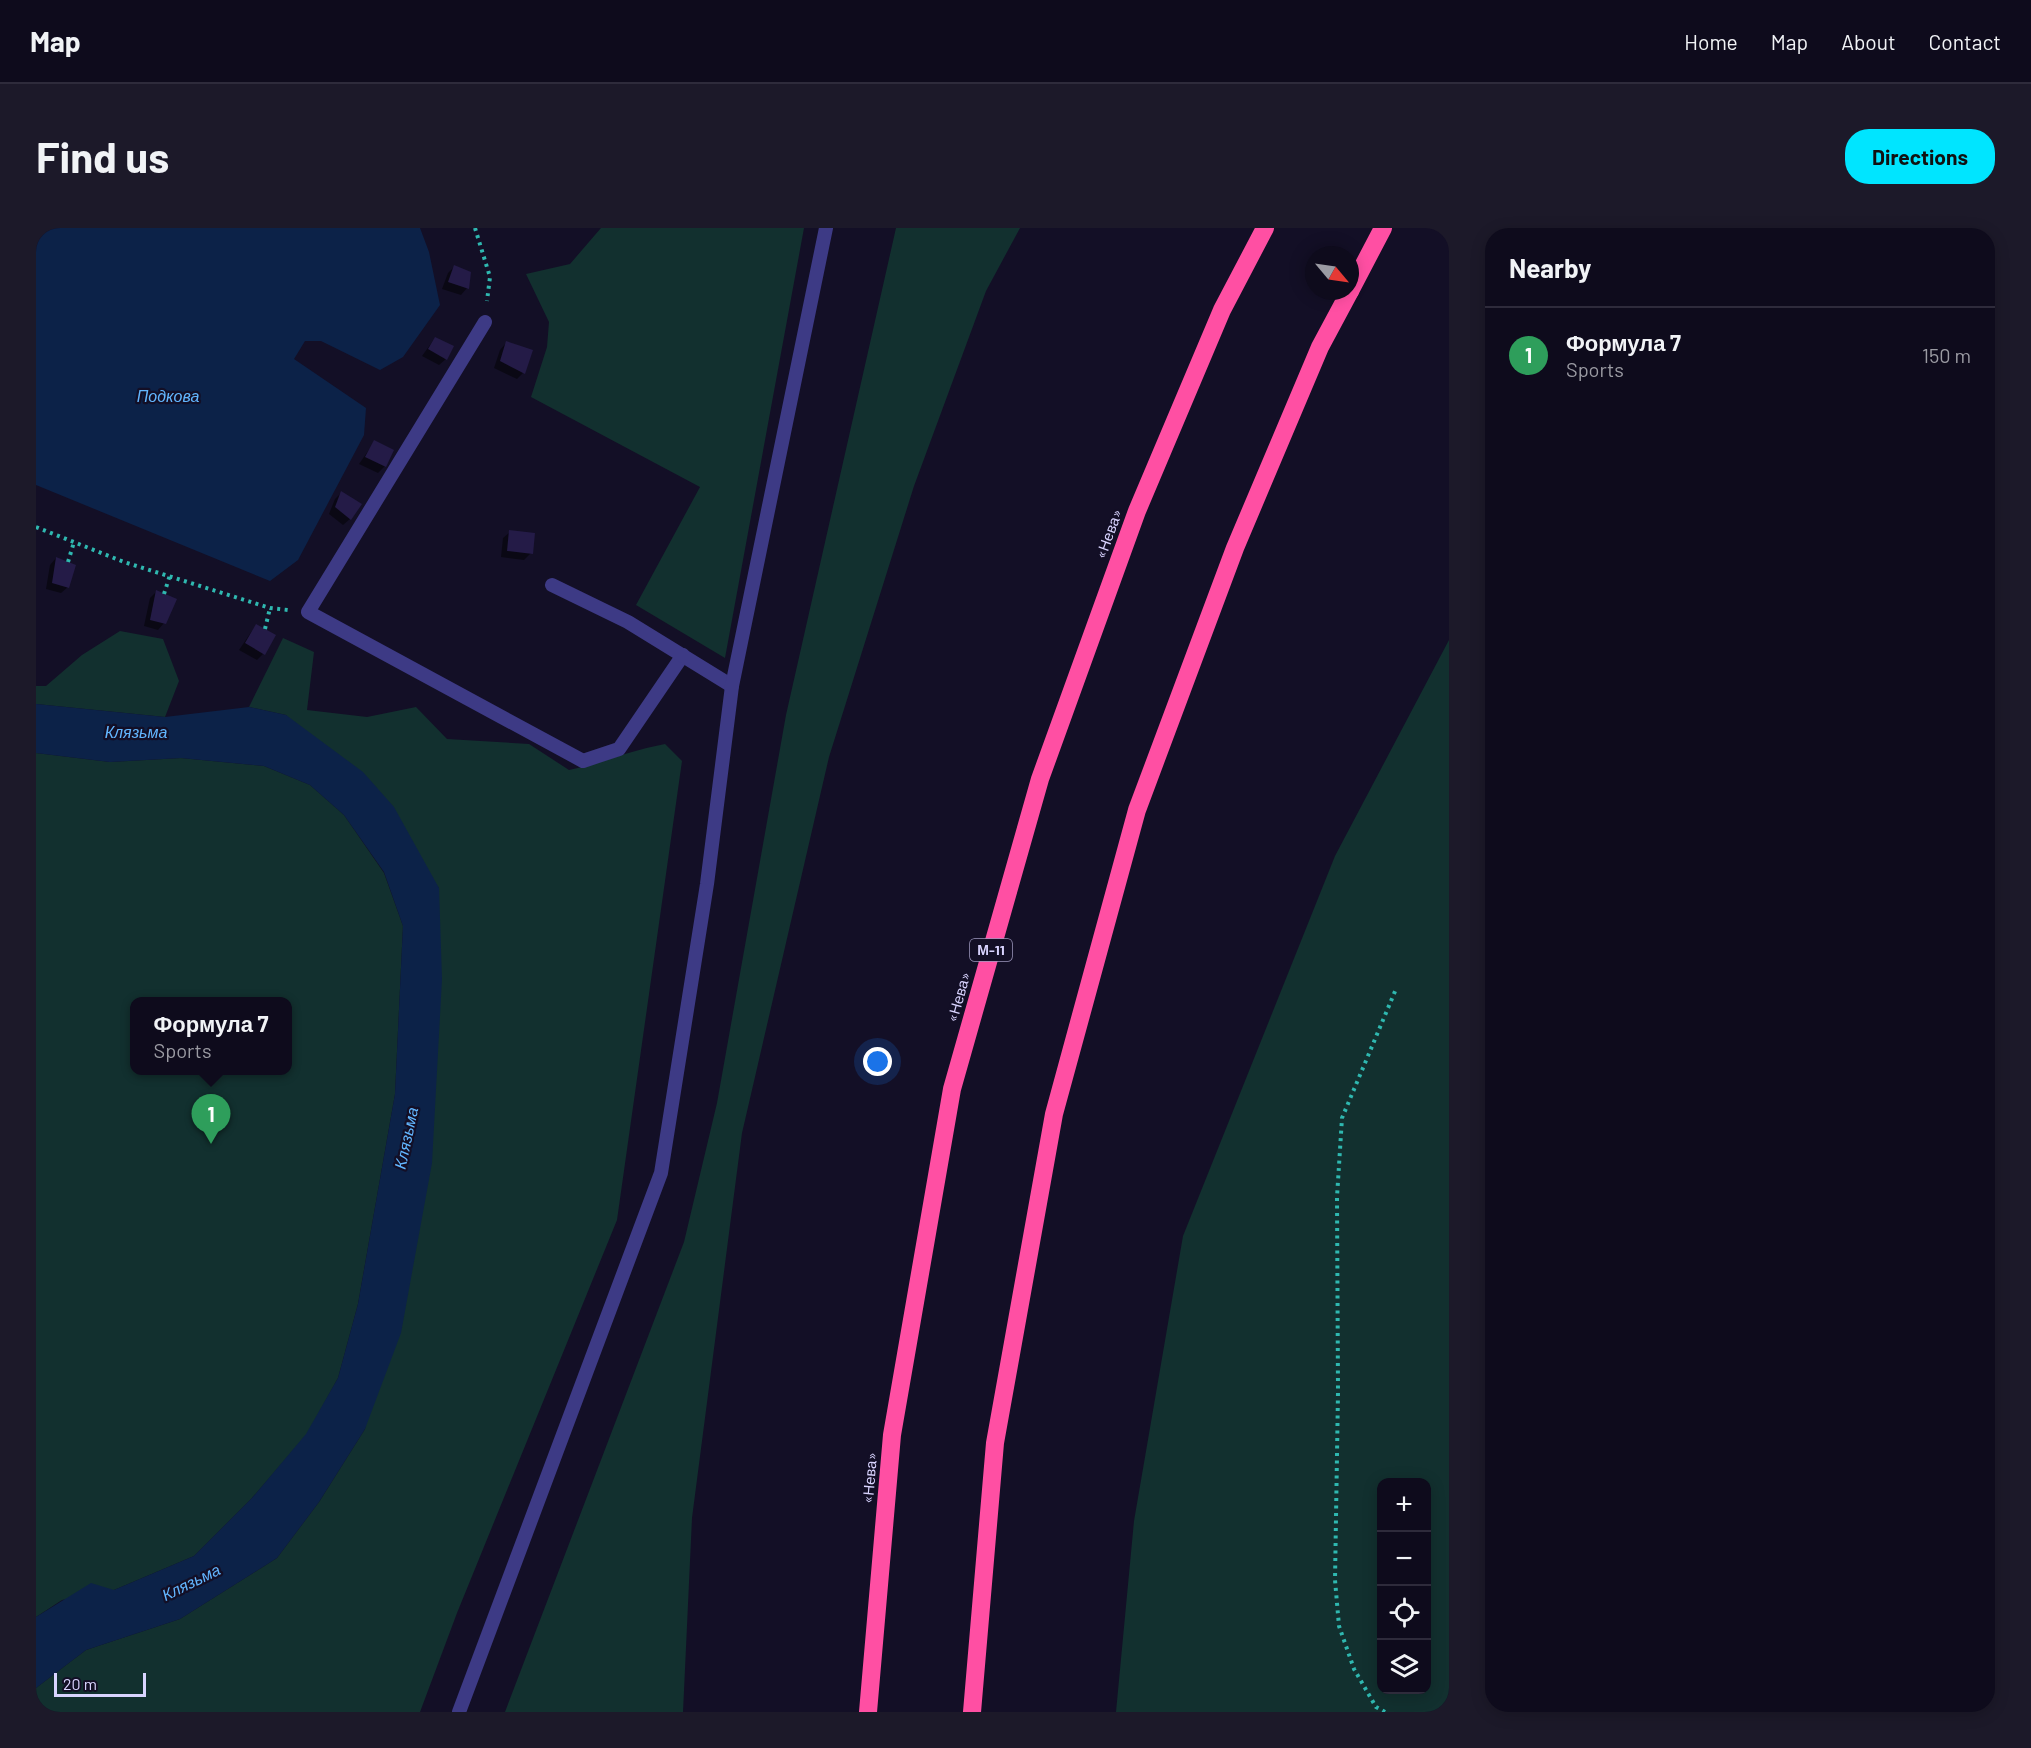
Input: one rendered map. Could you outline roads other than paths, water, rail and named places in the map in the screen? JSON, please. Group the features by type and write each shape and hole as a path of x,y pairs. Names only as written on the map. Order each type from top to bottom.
{"highway":[{"name":"«Нева»","path":"868,1712 892,1435 952,1089 1040,779 1137,511 1222,310 1265,228"},
{"path":"1359,274 1383,228"},
{"path":"972,1712 995,1443 1054,1114 1137,810 1235,548 1320,347 1345,300"}],"lane":[{"path":"459,1712 661,1173 707,884 732,686 826,228"},
{"path":"485,322 308,612 584,761 619,749 683,655"},
{"path":"552,585 628,622 732,686"}],"water":[{"name":"Подкова","path":"36,228 420,228 429,252 440,305 403,357 380,370 321,341 305,341 294,359 366,408 364,435 298,560 270,581 36,485"},
{"name":"Клязьма","path":"36,704 165,717 249,707 286,715 363,772 394,807 439,888 442,979 432,1163 401,1333 365,1429 319,1502 277,1558 180,1619 86,1650 36,1688 36,1617 91,1583 114,1590 194,1556 252,1498 306,1434 338,1378 358,1304 395,1094 403,926 384,872 344,815 310,785 264,766 181,758 110,762 36,753"}],"place":[{"name":"Формула 7","path":"211,1144"}]}
